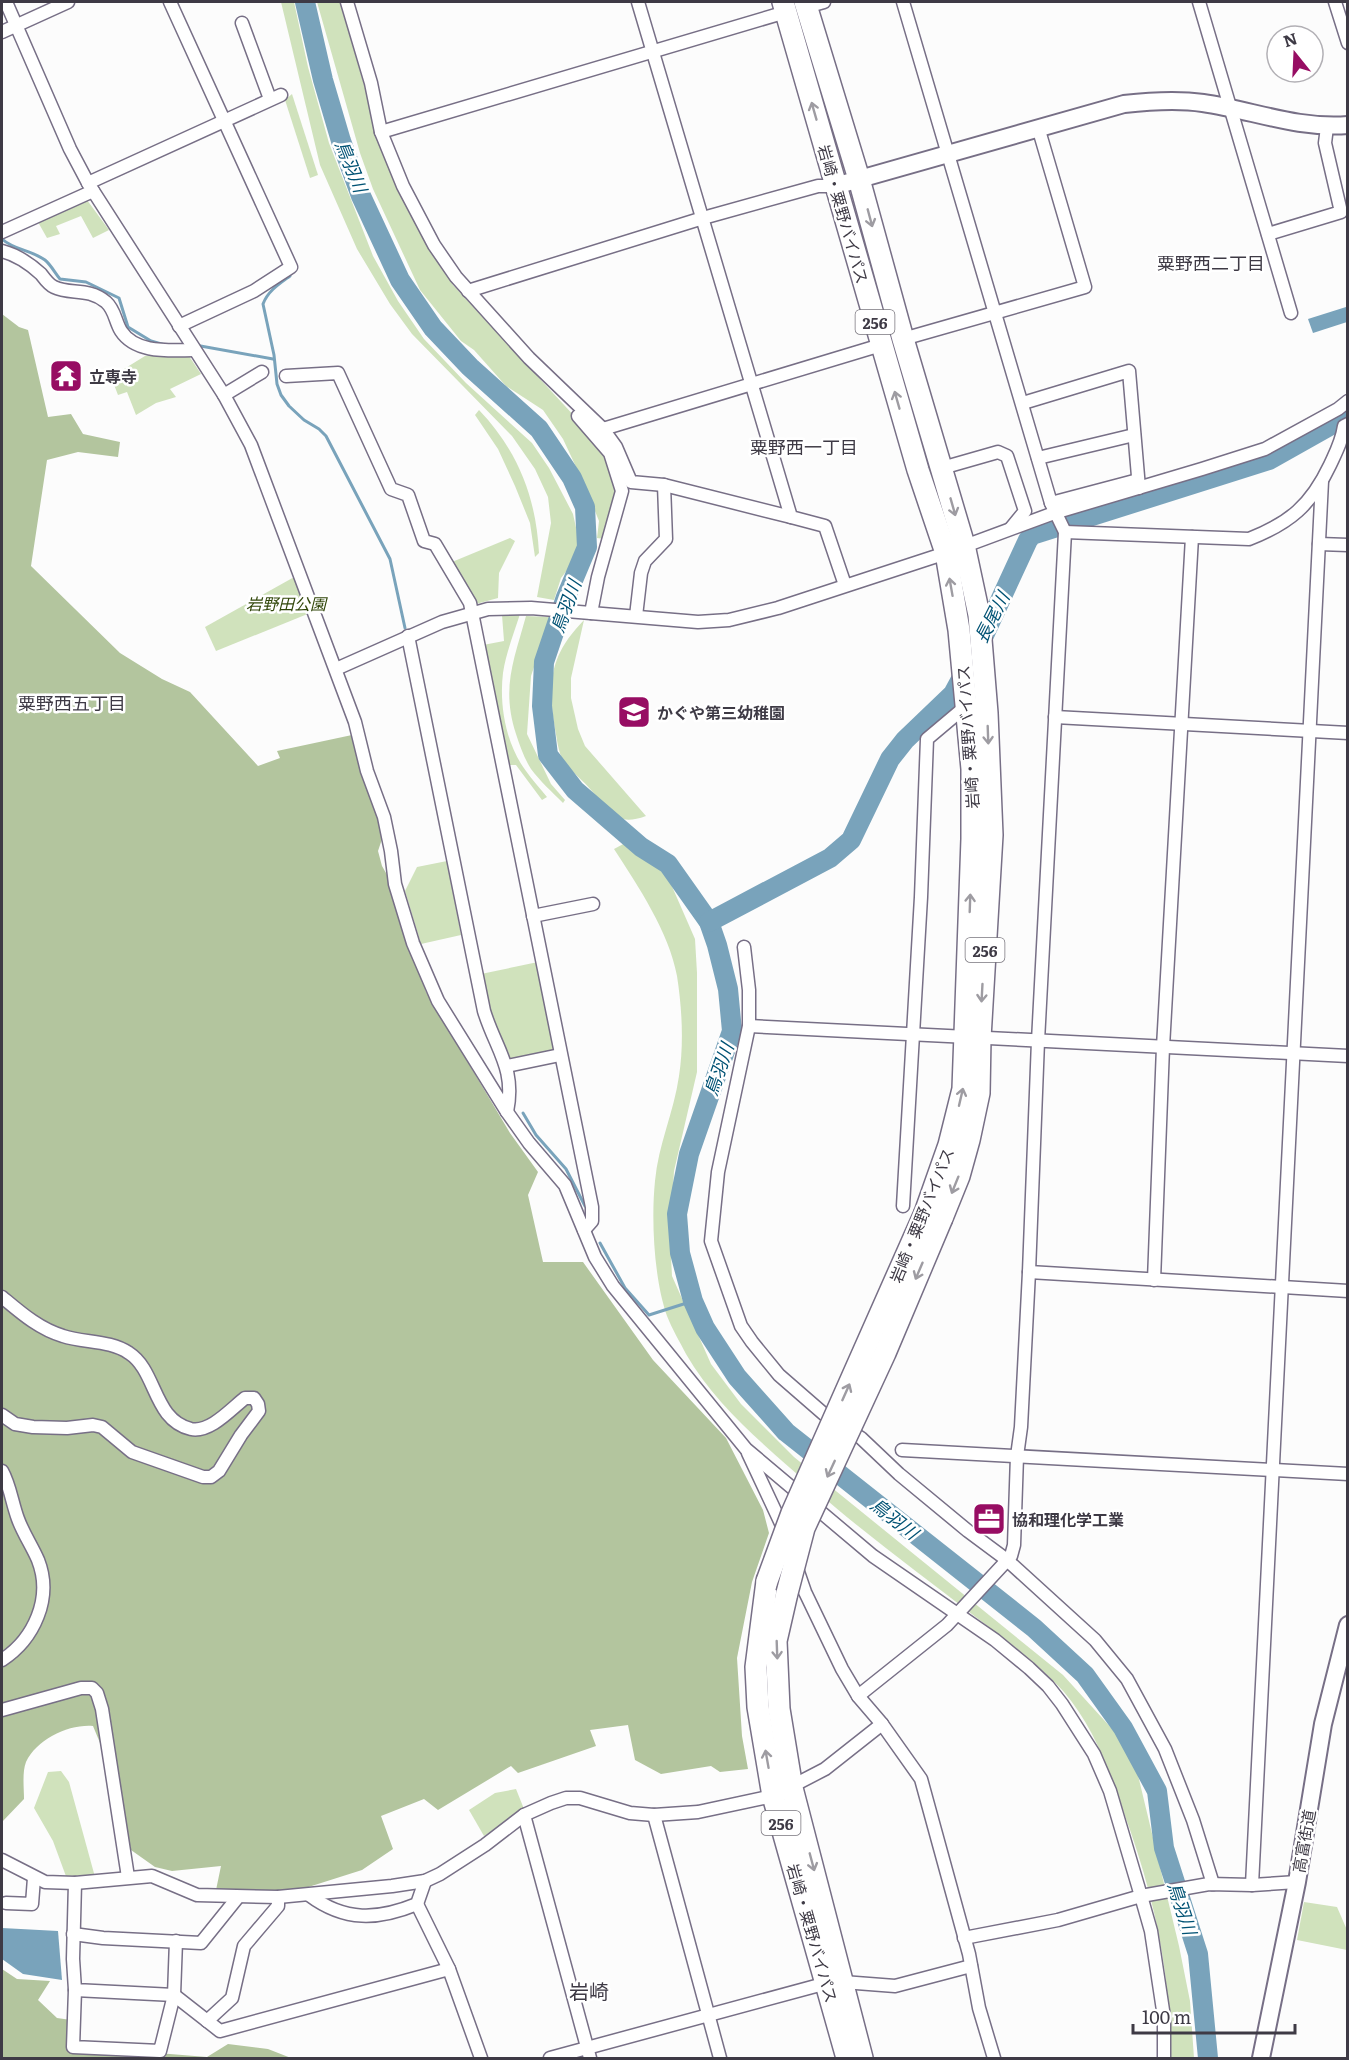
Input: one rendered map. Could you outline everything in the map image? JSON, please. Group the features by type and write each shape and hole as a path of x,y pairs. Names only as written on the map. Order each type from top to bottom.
{"highway":[{"name":"岩崎・粟野バイパス","path":"801,5 859,179 903,339 942,468 955,549 960,645 972,769 973,1038"},
{"name":"岩崎・粟野バイパス","path":"783,1792 776,1641 804,1528 885,1353 933,1215 973,1038 992,835 979,615 955,549 918,470 881,345 835,186 801,5"},
{"name":"岩崎・粟野バイパス","path":"862,2058 835,1982 758,1707 756,1666 767,1581 792,1513 933,1215"},
{"name":"岩崎・粟野バイパス","path":"835,1982 847,2058"}],"street":[{"path":"6,2 44,91 91,187 224,395 251,445 355,722 367,771 384,817 391,851 394,884 413,943 438,1001 507,1112 529,1143 565,1185 595,1257 613,1286 746,1449 873,1556 995,1640 1048,1686 1062,1704 1094,1754 1110,1791 1143,1896 1151,1931 1164,2017 1164,2058"},
{"path":"2,32 68,2"},
{"path":"170,2 291,267 254,291 178,326"},
{"path":"347,2 371,83 381,132 418,218 456,278 530,358 603,429 616,447 631,482 664,484 825,526 845,585"},
{"path":"638,2 791,517"},
{"path":"858,1696 959,1614 1011,1556 1014,1545 1065,532 1053,508 903,2"},
{"path":"1199,2 1291,313"},
{"path":"1335,2 1347,44"},
{"path":"381,132 801,5"},
{"path":"2,232 276,97 242,22"},
{"path":"468,291 703,218 818,186 835,186 1124,104 1168,101 1201,103 1281,121 1327,127 1347,125"},
{"path":"903,339 1085,287 1038,127"},
{"path":"1268,234 1341,212 1325,143 1327,127"},
{"path":"2,252 12,254 32,266 52,287 88,293 107,303 116,315 121,331 145,348 165,350 192,347"},
{"path":"603,429 881,345"},
{"path":"1023,404 1129,371 1138,484"},
{"path":"224,395 262,372"},
{"path":"285,376 338,373 391,489 408,495 424,541 435,544 458,580 472,612 592,1207 592,1221 584,1230"},
{"path":"560,387 564,401 596,434 610,453 622,491 589,613"},
{"path":"336,669 408,636 472,612 503,608 531,608 636,616 680,622 729,620 778,608 955,549 1011,528 1053,508 1265,448 1343,416 1342,438 1311,499 1294,516 1269,531 1249,538 1065,532"},
{"path":"1038,458 1134,435"},
{"path":"942,468 998,452 1008,456 1025,511 1011,528"},
{"path":"1252,1885 1322,481"},
{"path":"636,616 641,573 645,561 666,539 664,484"},
{"path":"1154,1280 1163,1047 1192,537"},
{"path":"1319,544 1347,546"},
{"path":"408,636 484,1011 507,1066 511,1094 507,1112"},
{"path":"903,1206 921,897 927,739 965,698"},
{"path":"1055,717 1347,733"},
{"path":"533,916 593,904"},
{"path":"744,947 749,990 749,1026 718,1172 711,1240 741,1326 778,1375 825,1415 861,1438 899,1474 1095,1640 1127,1680 1165,1749 1193,1820 1211,1884"},
{"path":"749,1026 1347,1056"},
{"path":"507,1066 560,1055"},
{"path":"1029,1272 1347,1291"},
{"path":"2,1297 35,1323 62,1336 114,1346 129,1353 141,1364 162,1407 176,1421 192,1429 208,1426 245,1398 254,1398 259,1411 219,1471 211,1477 203,1477 132,1452 102,1426 33,1427 15,1424 2,1416"},
{"path":"746,1449 783,1526 805,1592 842,1669 858,1696 882,1724 921,1779 964,1938 979,2008 994,2058"},
{"path":"902,1450 1347,1474"},
{"path":"2,1471 18,1520 39,1562 45,1585 40,1612 29,1636 14,1652 2,1660"},
{"name":"高富街道","path":"1261,2058 1297,1882 1323,1724 1347,1624"},
{"path":"2,1710 81,1688 92,1688 97,1694 102,1709 128,1877"},
{"path":"2,1860 45,1882 75,1883 152,1876 197,1895 278,1897 425,1881 485,1845 524,1815 551,1803 580,1798 630,1813 654,1815 698,1812 783,1792 825,1769 882,1724"},
{"path":"524,1815 589,2053"},
{"path":"654,1815 720,2058"},
{"path":"6,1903 32,1904 34,1878"},
{"path":"425,1881 417,1904 449,1969 481,2058"},
{"path":"964,1938 1058,1920 1143,1896 1211,1884 1252,1885 1297,1882"},
{"path":"75,1883 73,2047 160,2051 174,1995 176,1941"},
{"path":"309,1895 324,1906 361,1915 373,1916 397,1912 417,1904"},
{"path":"73,1934 201,1942 238,1897"},
{"path":"207,2021 232,1998 244,1946 278,1906 278,1897"},
{"path":"550,2058 589,2053 709,2016 835,1982 895,1986 971,1966"},
{"path":"75,1990 174,1995 220,2031 449,1969"}],"green space":[{"path":"281,2 294,2 308,67 329,143 373,256 398,301 424,339 466,383 532,443 549,468 573,514 579,541 572,564 561,578 554,600 537,597 551,523 548,497 535,469 512,436 412,334 390,304 357,249 320,165"},
{"path":"317,2 340,2 380,140 407,208 453,285 590,433 606,457 614,475 617,493 614,512 604,539 597,538 599,521 585,486 563,439 543,410 506,386 474,350 461,341 420,290 373,189 360,153"},
{"path":"292,94 318,175 310,178 285,100"},
{"path":"87,200 109,230 93,238 81,216 56,226 60,234 47,238 38,222"},
{"path":"2,314 19,327 28,330 48,417 71,414 83,434 120,442 118,457 78,452 47,460 31,566 120,653 162,679 190,692 258,766 280,758 277,751 352,735 383,836 378,851 382,866 398,894 426,992 510,1133 538,1172 528,1195 543,1262 583,1262 653,1360 726,1438 763,1510 769,1533 752,1582 737,1658 742,1736 748,1769 720,1772 711,1766 661,1774 635,1760 628,1725 590,1730 596,1746 518,1773 511,1766 438,1810 424,1799 381,1816 393,1849 362,1870 299,1890 216,1890 221,1866 172,1871 155,1867 131,1850 117,1784 93,1726 84,1726 64,1730 46,1740 31,1754 24,1771 24,1799 2,1822"},
{"path":"187,353 201,374 170,389 176,397 156,403 136,415 127,392 118,395 111,377 145,356"},
{"path":"479,410 493,426 514,458 529,494 539,553 535,557 530,523 498,449 475,415"},
{"path":"510,538 515,541 499,573 498,598 476,604 452,562"},
{"name":"岩野田公園","path":"296,576 310,613 216,651 205,627"},
{"path":"520,614 503,673 503,711 513,749 528,774 547,797 542,800 516,765 508,765 483,645 504,641 502,615"},
{"path":"526,616 551,617 531,676 527,734 551,784 565,800 563,803 542,782 526,761 512,718 509,688"},
{"path":"584,620 571,678 571,698 578,729 585,746 646,816 636,819 620,818 609,811 561,757 551,697 554,670 564,645"},
{"path":"627,842 667,875 695,939 697,1072 674,1171 670,1237 672,1276 711,1364 741,1404 794,1457 1063,1675 1125,1746 1137,1771 1179,1946 1190,2001 1194,2058 1168,2058 1166,1984 1162,1952 1149,1892 1107,1765 1084,1719 1074,1705 1054,1681 1033,1662 854,1523 761,1443 728,1410 699,1374 671,1326 659,1285 653,1213 657,1168 681,1064 680,1001 673,959 660,926 614,849"},
{"path":"447,861 461,935 421,944 405,891 417,867"},
{"path":"538,962 556,1057 514,1066 492,1021 481,974"},
{"path":"61,1771 69,1782 95,1877 67,1879 53,1841 34,1808 48,1772"},
{"path":"516,1789 524,1809 484,1836 469,1810 495,1793"},
{"path":"1304,1902 1337,1907 1347,1930 1347,1950 1297,1940"},
{"path":"2,1969 17,1979 50,1981 38,2000 57,2018 71,2020 71,2046 207,2057 228,2044 268,2049 291,2058 2,2058"}],"water":[{"path":"1346,307 1347,322 1313,333 1308,319"},
{"path":"2,1928 58,1931 62,1980 23,1974 2,1959"}],"waterway":[{"name":"鳥羽川","path":"305,2 323,80 341,141 361,196 400,280 433,328 470,367 539,429 572,478 585,507 587,547 566,597 544,662 542,706 548,755 575,790 641,847 668,864 709,922 717,945 728,989 732,1031 689,1154 677,1214 680,1253 693,1301 705,1328 737,1377 786,1432 1034,1628 1085,1675 1123,1728 1157,1791 1164,1848 1198,1954 1208,2058"},
{"path":"2,239 12,246 45,260 60,279 86,282 119,298 128,327 151,341 165,345"},
{"path":"290,276 271,292 263,304 274,355 277,384 289,406 326,436 390,559 405,628"},
{"path":"195,345 273,359"},
{"name":"長尾川","path":"980,644 1032,535 1269,460 1348,413"},
{"name":"長尾川","path":"709,922 830,858 851,840 890,759 905,740 953,694 966,670"},
{"path":"523,1113 536,1135 566,1169 585,1206"},
{"path":"600,1243 625,1288 649,1315 693,1301"}],"place":[{"name":"立専寺","path":"66,376"},
{"name":"かぐや第三幼稚園","path":"634,712"},
{"name":"協和理化学工業","path":"989,1519"}],"district":[{"name":"粟野西二丁目","path":"1211,262"},
{"name":"粟野西一丁目","path":"804,446"},
{"name":"粟野西五丁目","path":"72,702"},
{"name":"岩崎","path":"589,1990"}]}
